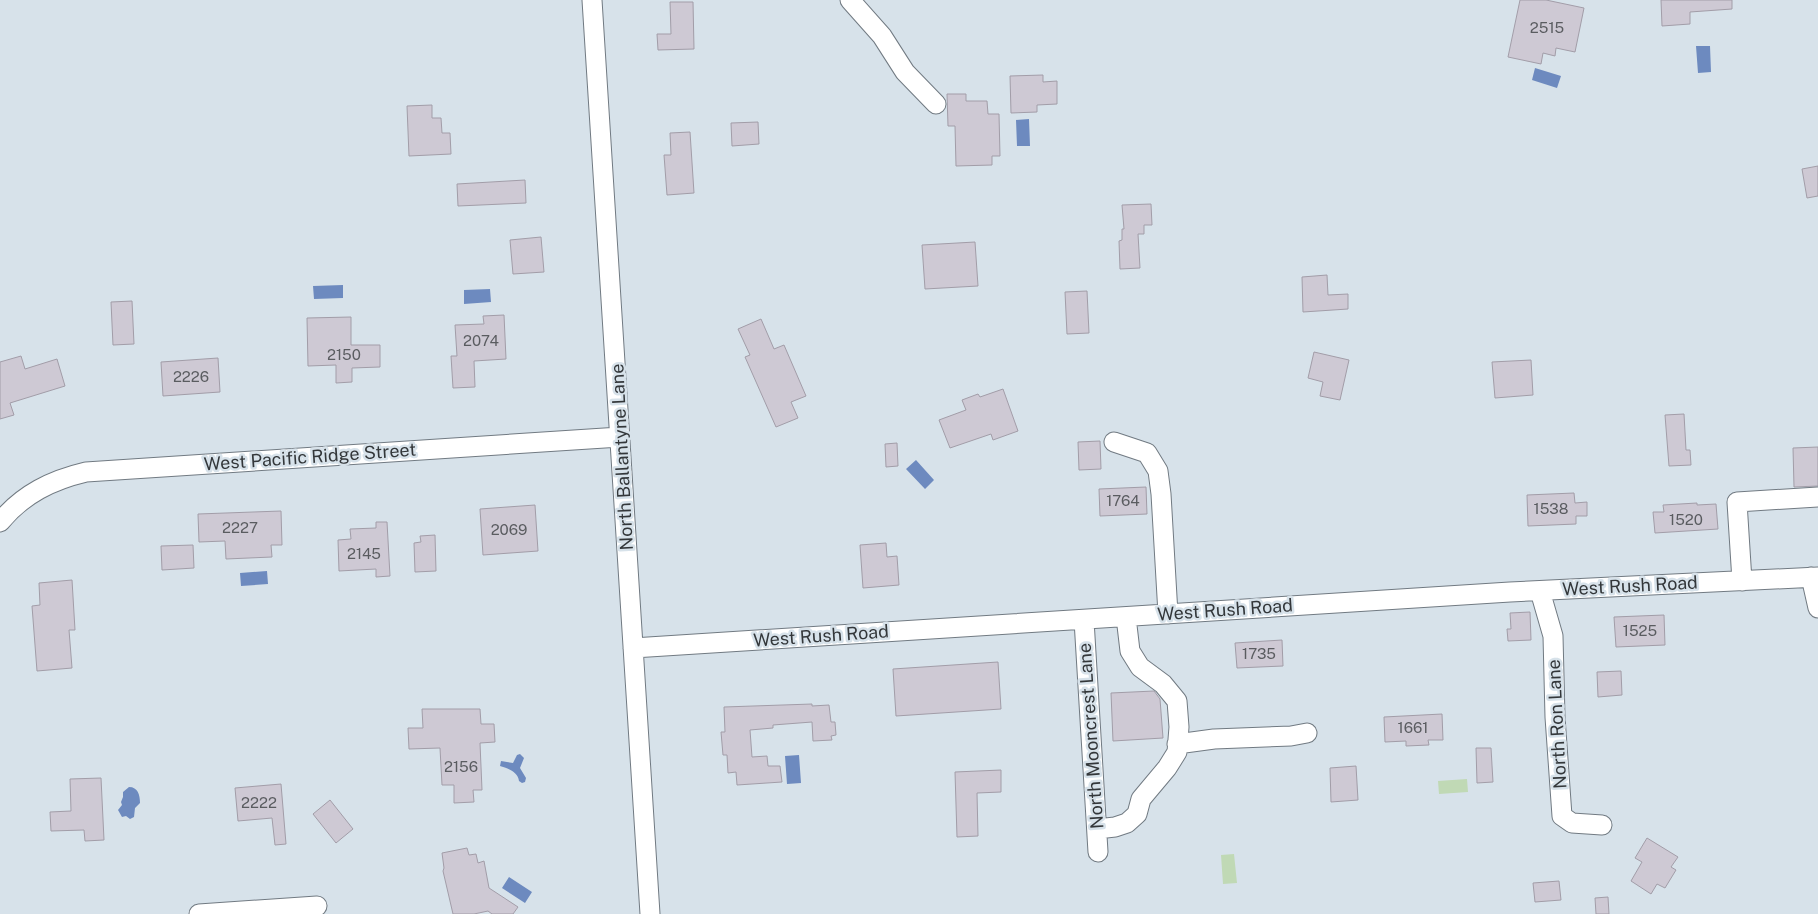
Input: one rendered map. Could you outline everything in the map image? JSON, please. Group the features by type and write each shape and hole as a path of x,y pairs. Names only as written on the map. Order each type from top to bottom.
{"street":[{"name":"North Ballantyne Lane","path":"592,0 650,914"},
{"path":"850,0 882,36 905,72 936,104"},
{"name":"West Pacific Ridge Street","path":"5,516 26,496 45,485 65,476 86,472 620,437"},
{"path":"1114,442 1147,454 1158,471 1168,614"},
{"path":"1742,581 1737,502 1818,497"},
{"path":"1814,577 1818,608"},
{"name":"West Rush Road","path":"633,648 1540,591 1814,577"},
{"name":"North Ron Lane","path":"1540,591 1553,636 1555,717 1562,816 1572,823 1602,825"},
{"path":"1097,829 1115,827 1127,823 1137,814 1142,799 1168,768 1177,752 1179,727 1177,701 1163,684 1140,667 1130,651 1126,617"},
{"name":"North Mooncrest Lane","path":"1084,620 1098,852"},
{"path":"1177,744 1214,739 1291,736 1307,733"},
{"path":"199,914 317,906"}],"green space":[{"path":"1467,779 1468,792 1439,794 1438,781"},
{"path":"1234,854 1237,883 1223,884 1221,855"}],"water":[{"path":"1696,46 1710,46 1711,72 1698,73"},
{"path":"1535,68 1561,76 1557,88 1532,80"},
{"path":"1029,119 1030,146 1017,146 1016,120"},
{"path":"343,285 343,298 314,299 313,286"},
{"path":"490,289 491,302 464,304 464,290"},
{"path":"916,460 934,480 925,489 906,469"},
{"path":"267,571 268,584 241,586 240,573"},
{"path":"520,754 524,758 520,768 526,778 525,782 522,783 509,769 500,766 501,761 513,763 517,755"},
{"path":"799,755 801,783 787,784 785,756"},
{"path":"129,787 135,788 140,797 140,803 135,808 134,817 130,819 126,816 122,817 118,810 122,805 123,792"},
{"path":"509,877 532,892 525,903 502,888"}],"building":[{"path":"1520,0 1546,0 1584,8 1575,52 1556,48 1555,56 1543,53 1541,64 1508,57"},
{"path":"1661,0 1732,0 1732,9 1690,12 1690,24 1662,26"},
{"path":"670,2 693,2 694,49 658,50 657,34 671,34"},
{"path":"1043,75 1043,82 1057,81 1057,104 1037,105 1037,112 1011,113 1010,76"},
{"path":"947,94 966,94 966,101 987,101 988,114 999,114 1000,156 992,156 992,165 956,166 955,126 948,126"},
{"path":"432,105 432,118 441,118 442,133 450,133 451,154 409,156 407,106"},
{"path":"758,122 759,144 732,146 731,123"},
{"path":"690,132 694,193 667,195 664,155 671,155 670,133"},
{"path":"1818,166 1818,196 1807,198 1802,169"},
{"path":"525,180 526,203 458,206 457,184"},
{"path":"1151,204 1152,225 1144,225 1144,234 1138,234 1140,268 1120,269 1119,241 1122,240 1122,229 1124,229 1122,205"},
{"path":"541,237 544,272 513,274 510,240"},
{"path":"975,242 978,286 925,289 922,245"},
{"path":"1327,275 1328,295 1348,294 1348,309 1303,312 1302,277"},
{"path":"1087,291 1089,333 1067,334 1065,292"},
{"path":"132,301 134,344 113,345 111,302"},
{"path":"504,315 506,359 474,361 475,387 453,388 451,356 457,356 455,325 484,324 483,316"},
{"path":"351,317 351,345 380,345 380,367 352,368 352,382 336,383 336,365 308,366 307,318"},
{"path":"761,319 774,349 784,345 806,396 791,402 798,418 776,427 745,357 750,355 738,329"},
{"path":"1314,352 1349,360 1340,400 1320,396 1323,382 1308,378"},
{"path":"21,356 25,369 57,359 65,386 10,403 14,415 0,419 0,362"},
{"path":"218,358 220,392 163,396 161,362"},
{"path":"1531,360 1533,395 1495,398 1492,362"},
{"path":"1003,389 1018,431 993,440 991,434 950,448 939,420 966,410 962,400 978,394 980,397"},
{"path":"1684,414 1686,450 1690,450 1691,465 1669,466 1665,415"},
{"path":"1100,441 1101,469 1079,470 1078,442"},
{"path":"897,443 898,466 886,467 885,444"},
{"path":"1818,447 1818,486 1794,487 1793,448"},
{"path":"1146,487 1147,514 1100,516 1099,489"},
{"path":"1574,493 1575,503 1587,502 1587,516 1576,516 1576,524 1528,526 1527,495"},
{"path":"1697,503 1697,505 1716,504 1718,529 1655,533 1653,512 1664,512 1663,505"},
{"path":"535,505 538,551 483,555 480,509"},
{"path":"281,511 282,545 271,545 272,557 226,559 225,541 199,542 198,514"},
{"path":"376,522 387,522 390,576 376,577 376,569 339,571 338,540 351,539 350,529 376,528"},
{"path":"435,535 436,571 415,572 414,543 421,542 420,536"},
{"path":"886,543 887,557 897,556 899,585 863,588 860,545"},
{"path":"193,545 194,568 162,570 161,546"},
{"path":"72,580 75,630 69,630 72,668 37,671 32,606 40,605 39,583"},
{"path":"1530,612 1531,640 1508,641 1507,629 1511,629 1510,613"},
{"path":"1664,615 1665,645 1616,647 1614,617"},
{"path":"1282,640 1283,666 1237,668 1235,643"},
{"path":"998,662 1001,709 896,716 893,669"},
{"path":"1621,671 1622,695 1598,697 1597,672"},
{"path":"1154,691 1160,699 1163,738 1113,741 1111,693"},
{"path":"812,704 812,706 829,705 831,722 835,722 836,735 831,736 832,740 813,741 812,722 773,725 773,728 750,730 752,757 767,756 768,766 780,766 782,782 737,785 736,772 728,773 727,755 723,755 721,732 725,732 724,707"},
{"path":"422,709 480,709 481,724 494,724 495,742 480,743 482,790 473,790 474,802 454,803 454,785 442,785 440,748 409,749 408,728 423,728"},
{"path":"1442,714 1443,740 1428,740 1429,745 1406,746 1406,741 1385,742 1384,717"},
{"path":"1476,748 1491,748 1493,782 1477,783"},
{"path":"1356,766 1358,800 1331,802 1330,768"},
{"path":"1001,770 1001,792 977,793 978,836 957,837 955,772"},
{"path":"101,778 104,840 85,841 84,830 51,831 50,812 71,811 70,779"},
{"path":"281,784 286,844 275,845 272,818 238,821 235,788"},
{"path":"330,800 353,829 336,843 313,814"},
{"path":"1647,838 1678,857 1671,867 1676,870 1665,888 1657,884 1651,894 1631,881 1642,862 1635,858"},
{"path":"467,848 469,855 476,854 478,863 484,861 489,888 518,907 513,914 492,914 488,911 474,914 453,914 443,871 442,853"},
{"path":"1559,881 1561,900 1535,902 1533,883"},
{"path":"1608,897 1609,914 1596,914 1595,898"}]}
